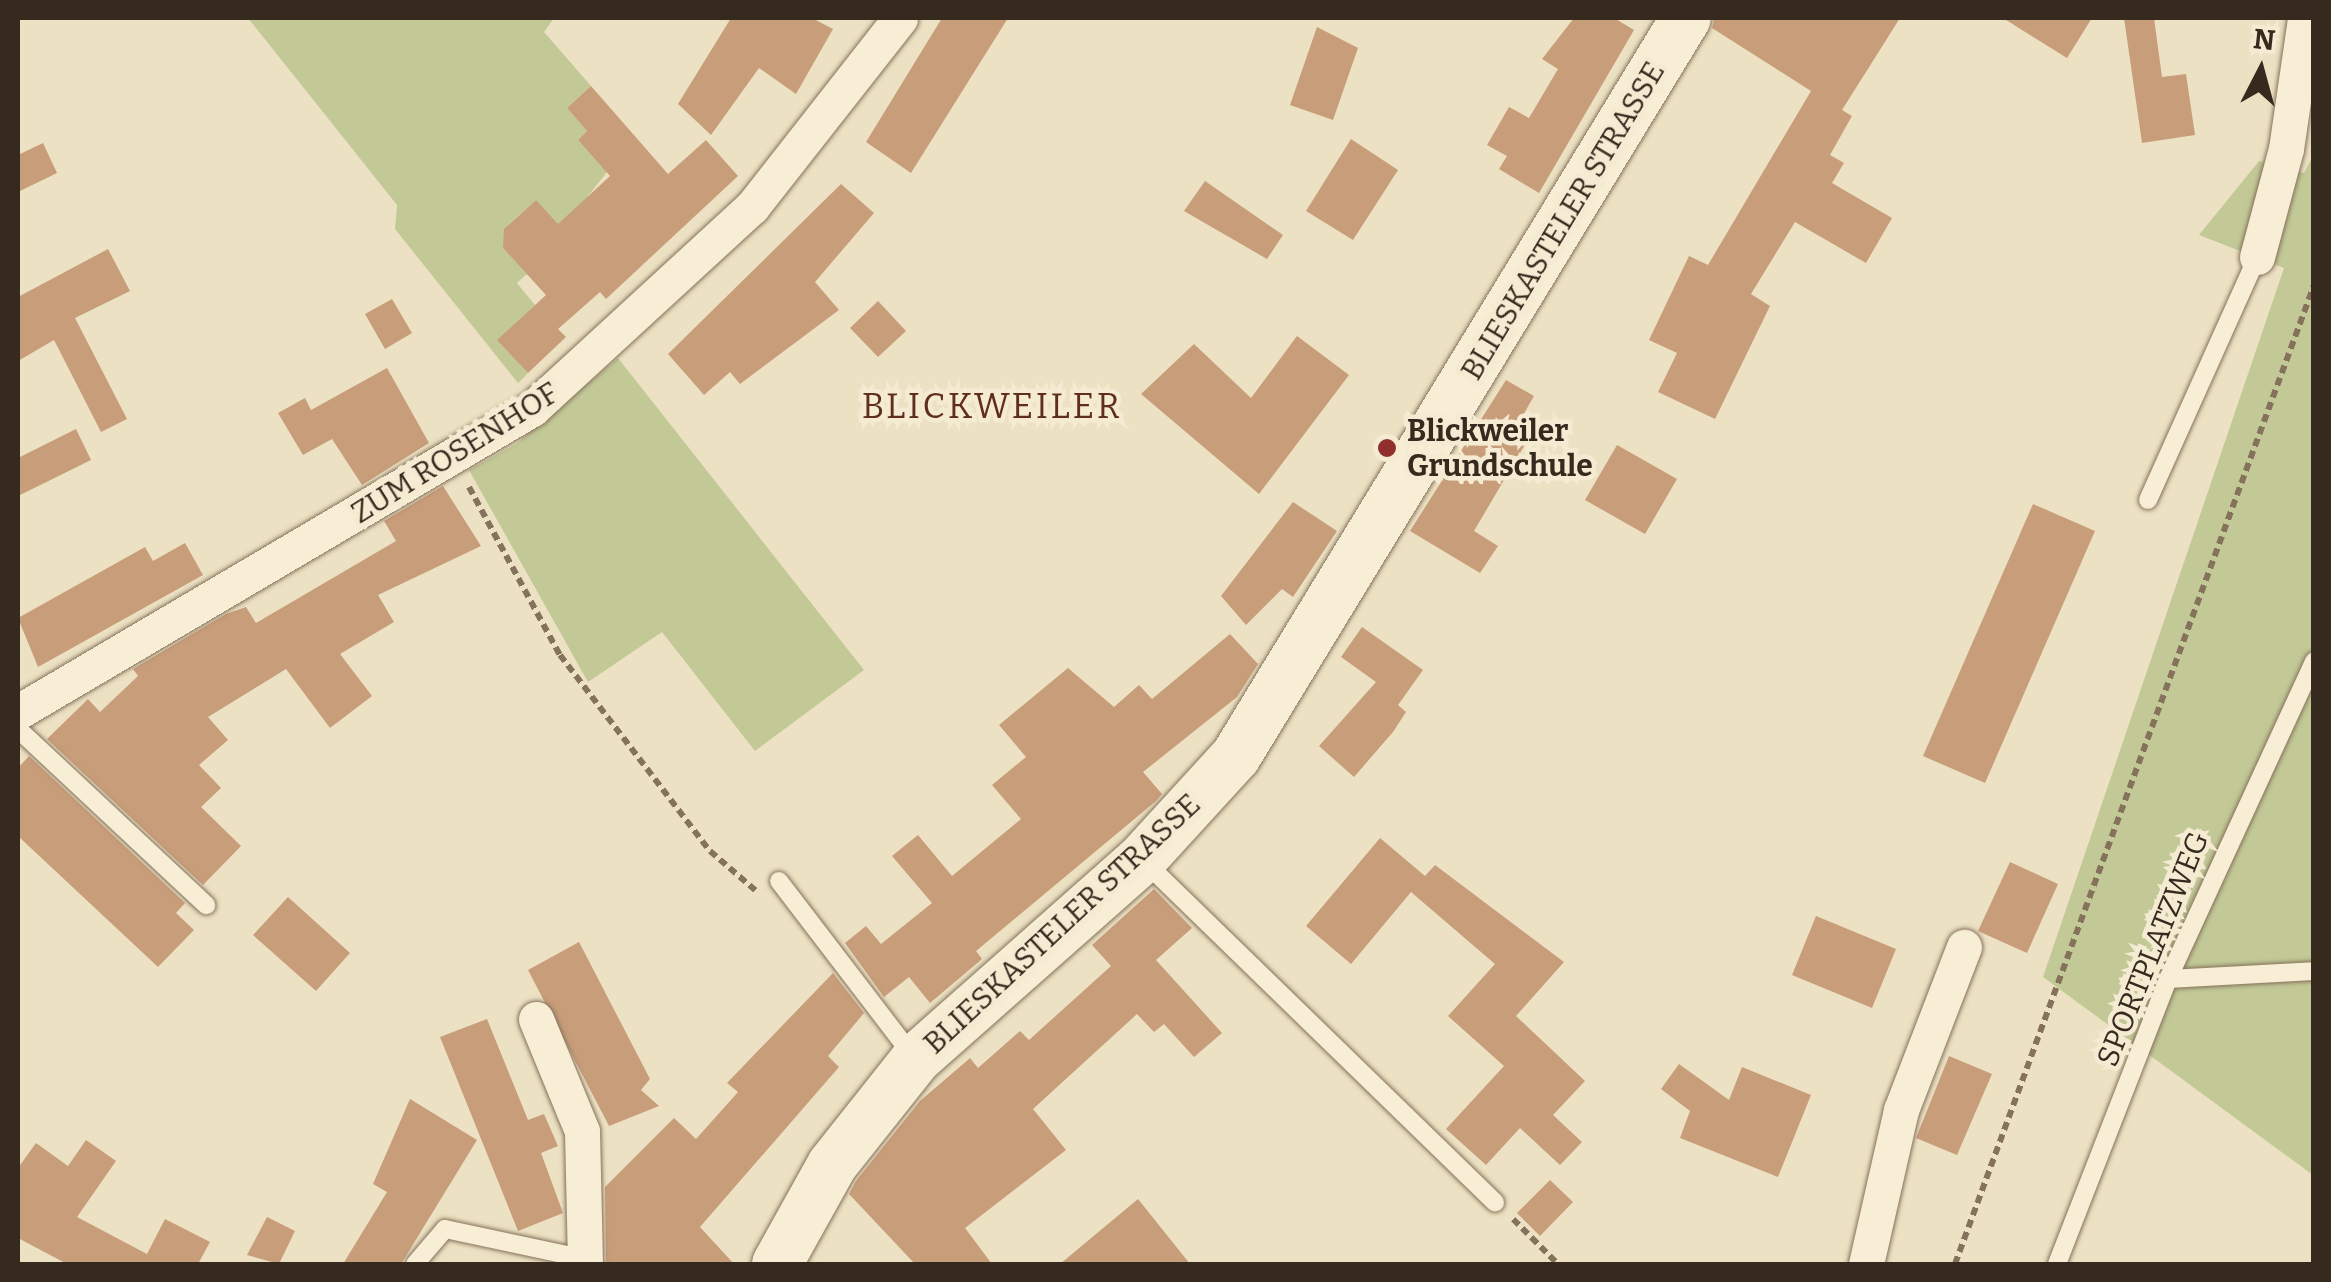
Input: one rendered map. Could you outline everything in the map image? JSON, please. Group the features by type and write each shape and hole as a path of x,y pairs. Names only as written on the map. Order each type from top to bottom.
{"street":[{"name":"ZUM ROSENHOF","path":"18,712 454,459 532,409 666,295 815,136 900,18"},
{"name":"BLIESKASTELER STRASSE","path":"777,1264 832,1166 916,1060 1142,859 1276,700 1686,18"},
{"path":"2256,257 2286,149 2304,18"},
{"path":"1866,1264 1901,1110 1964,947"},
{"path":"536,1019 582,1131 585,1262"}],"lane":[{"path":"2148,500 2256,257"},
{"name":"SPORTPLATZWEG","path":"2057,1264 2168,979 2314,661"},
{"path":"18,729 206,905"},
{"path":"1142,859 1495,1202"},
{"path":"779,881 796,912 916,1060"},
{"path":"2168,979 2314,971"},
{"path":"415,1264 445,1229 585,1262"}],"path":[{"path":"1955,1264 2314,285"},
{"path":"454,459 560,654 710,851 780,912 796,912"},
{"path":"1495,1202 1558,1264"}],"green space":[{"path":"248,18 554,18 544,32 591,86 567,108 587,131 578,140 607,172 588,196 571,261 536,200 507,226 516,237 504,249 527,274 517,283 535,305 498,340 528,373 518,383 395,229 397,205"},
{"path":"2313,156 2313,1175 2043,977 2284,268 2199,235 2259,161 2304,173"},
{"path":"618,358 864,670 755,751 662,632 588,682 469,470 516,444"}],"building":[{"path":"731,18 812,18 833,29 796,94 759,68 711,135 678,104"},
{"path":"942,18 1008,18 911,173 866,142"},
{"path":"1574,18 1614,18 1634,30 1539,193 1499,169 1507,156 1487,145 1509,107 1529,118 1558,69 1542,59"},
{"path":"1715,18 1900,18 1842,110 1852,116 1830,155 1844,163 1832,183 1892,218 1866,263 1795,222 1751,294 1770,306 1715,419 1658,392 1677,353 1649,340 1689,256 1708,265 1811,91 1712,28"},
{"path":"2003,18 2092,18 2067,58"},
{"path":"2124,18 2154,18 2162,77 2186,74 2195,135 2142,143"},
{"path":"1317,27 1358,48 1333,120 1290,105"},
{"path":"591,86 668,174 706,140 738,176 606,299 600,292 558,329 566,337 528,373 497,340 546,295 503,248 504,229 536,200 558,224 610,176 578,140 587,131 567,108"},
{"path":"1351,139 1398,170 1353,240 1306,211"},
{"path":"43,143 57,173 18,192 18,155"},
{"path":"1205,181 1283,235 1267,259 1184,211"},
{"path":"841,184 874,213 815,282 839,310 740,384 730,372 704,395 668,354"},
{"path":"108,249 130,291 75,318 127,419 101,432 54,340 18,361 18,297"},
{"path":"392,299 412,333 385,349 365,314"},
{"path":"878,301 906,331 878,357 850,328"},
{"path":"1297,336 1349,375 1259,494 1141,394 1194,344 1251,398"},
{"path":"387,368 429,443 362,485 332,439 303,455 278,413 305,398 311,410"},
{"path":"1506,380 1534,396 1513,433 1527,441 1474,531 1498,546 1480,573 1410,531"},
{"path":"76,429 91,460 18,496 18,458"},
{"path":"1617,445 1677,479 1645,534 1585,500"},
{"path":"443,486 481,546 378,595 394,622 340,654 372,696 330,728 286,669 208,717 228,740 199,765 221,788 201,807 241,846 203,885 47,739 88,699 100,712 138,676 133,669 226,614 246,607 256,623 396,541 384,521"},
{"path":"1293,502 1337,531 1293,597 1282,589 1246,625 1221,596"},
{"path":"2033,504 2095,531 1985,783 1923,756"},
{"path":"185,543 203,575 38,667 18,618 145,547 153,561"},
{"path":"1362,627 1423,670 1398,705 1406,712 1354,777 1319,746 1376,682 1341,657"},
{"path":"1230,634 1258,664 1237,697 1143,772 1162,794 1156,801 976,951 982,959 930,1003 909,977 884,997 845,943 866,926 881,944 932,903 892,856 918,835 952,876 1021,819 992,785 1026,757 999,725 1068,668 1114,707 1139,685 1152,699"},
{"path":"29,756 185,903 176,913 194,930 158,967 18,836 18,768"},
{"path":"1380,838 1425,876 1435,865 1564,962 1516,1016 1585,1081 1553,1115 1582,1142 1560,1165 1520,1128 1486,1165 1446,1129 1504,1066 1448,1016 1495,964 1411,892 1351,964 1306,926"},
{"path":"2010,862 2058,884 2027,953 1978,931"},
{"path":"1154,889 1192,928 1156,960 1222,1033 1194,1057 1164,1024 1154,1032 1137,1014 1033,1109 1066,1150 965,1228 992,1264 915,1264 849,1194 856,1181 920,1101 970,1058 978,1068 1020,1031 1029,1040 1111,966 1092,945"},
{"path":"288,897 350,953 316,991 253,935"},
{"path":"1816,916 1896,949 1872,1008 1792,975"},
{"path":"579,942 650,1079 641,1090 659,1106 609,1126 528,970"},
{"path":"833,973 864,1013 828,1056 839,1067 700,1227 734,1264 606,1264 605,1187 674,1118 696,1139 738,1092 727,1083"},
{"path":"487,1019 528,1120 544,1114 558,1146 541,1153 563,1213 518,1231 440,1037"},
{"path":"1949,1056 1992,1074 1957,1155 1916,1138"},
{"path":"1679,1064 1729,1100 1742,1067 1811,1095 1778,1177 1680,1138 1690,1111 1661,1089"},
{"path":"410,1099 477,1140 401,1264 343,1264 387,1192 373,1184"},
{"path":"86,1140 116,1161 77,1217 147,1254 165,1219 210,1242 198,1264 67,1264 18,1238 18,1168 36,1143 68,1166"},
{"path":"1550,1180 1573,1202 1540,1236 1517,1213"},
{"path":"1138,1199 1190,1264 1060,1264"},
{"path":"267,1217 295,1231 279,1264 247,1255"}],"place":[{"name":"Blickweiler Grundschule","path":"1387,448"}],"district":[{"name":"BLICKWEILER","path":"992,406"}]}
